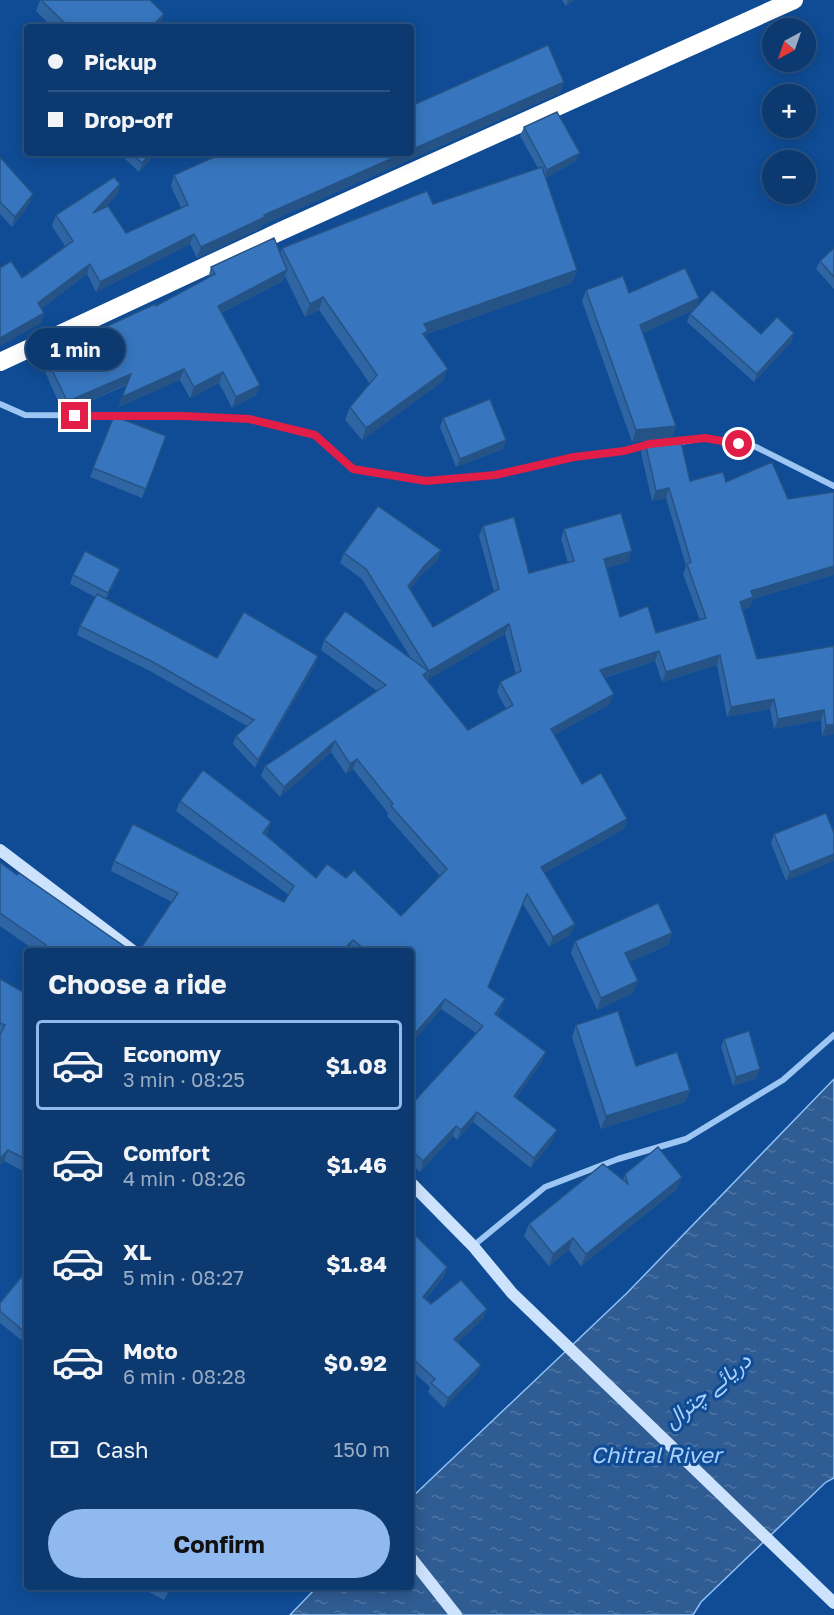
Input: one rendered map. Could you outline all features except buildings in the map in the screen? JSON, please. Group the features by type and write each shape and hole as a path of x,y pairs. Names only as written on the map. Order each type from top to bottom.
{"highway":[{"path":"0,362 281,231 794,0"}],"street":[{"path":"0,404 25,414 249,419 315,435 353,469 426,481 495,475 574,457 657,444"},
{"path":"666,444 705,438 756,447 834,486"},
{"path":"0,850 129,948"},
{"path":"474,1246 545,1187 618,1159 686,1139 783,1080 834,1035"},
{"path":"414,1186 474,1246 512,1293 834,1603"},
{"path":"414,1562 456,1615"}],"water":[{"name":"Chitral River","path":"834,1079 834,1478 826,1482 701,1602 693,1615 290,1615 314,1590 414,1590 414,1495 627,1293"}],"route":[{"path":"75,416 183,416 249,419 315,435 353,469 426,481 495,475 574,457 624,451 649,444 674,444 705,438 739,444"}],"water label":[{"name":"دریائے چترال","path":"707,1390"}]}
